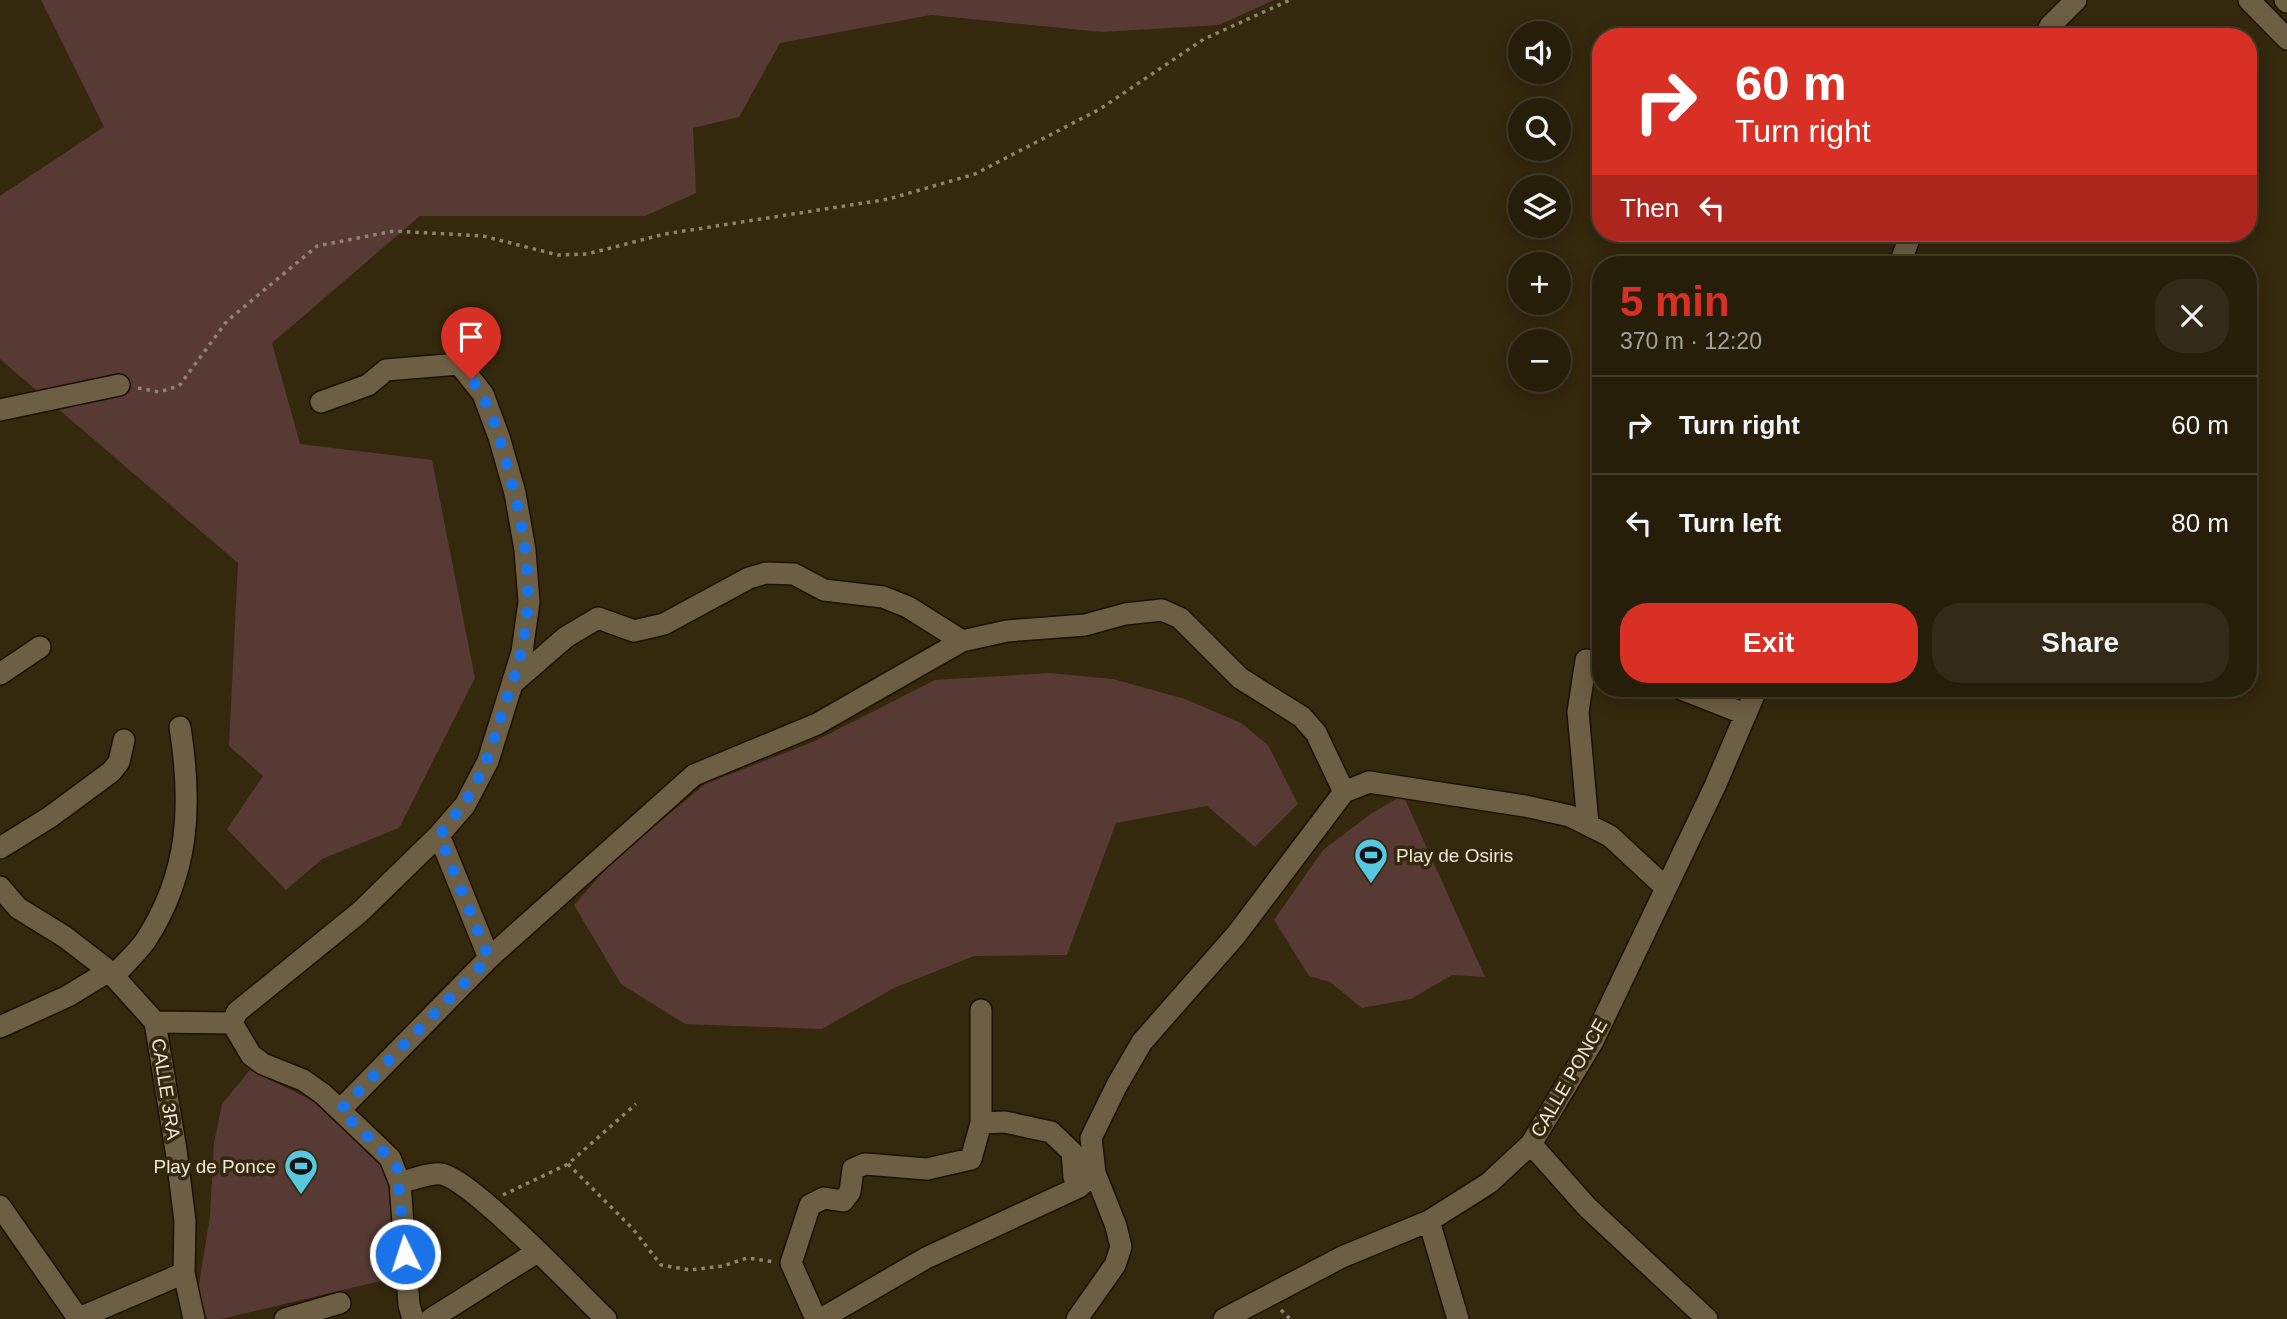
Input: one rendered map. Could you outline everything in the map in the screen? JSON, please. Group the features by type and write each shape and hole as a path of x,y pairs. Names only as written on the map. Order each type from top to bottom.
{"street":[{"path":"2049,28 2076,0"},
{"path":"2249,0 2287,39"},
{"path":"232,1023 237,1012 360,912 466,805 488,761 522,652 529,602 525,550 515,493 483,394 459,364 386,370 368,385 321,402"},
{"path":"0,410 119,385"},
{"path":"511,684 574,631 598,618 634,631 664,624 749,578 766,573 794,574 824,590 883,597 908,607 962,641"},
{"path":"340,1110 489,958 694,775 817,724 962,641 1007,632 1085,625 1125,614 1162,610 1180,618 1240,678 1302,717 1316,733 1344,792"},
{"path":"0,674 40,647"},
{"path":"1588,824 1578,712 1586,660 1592,661"},
{"path":"1702,697 1745,714"},
{"name":"CALLE PONCE","path":"1224,1319 1342,1257 1429,1221 1489,1183 1531,1144 1593,1041 1715,786 1753,697"},
{"path":"0,1027 111,973 146,939 173,888 188,816 188,780 180,727"},
{"path":"0,848 50,817 111,772 119,762 124,740"},
{"path":"1077,1319 1115,1265 1121,1247 1116,1226 1087,1180 1091,1138 1142,1042 1236,934 1344,792 1369,782 1525,806 1588,824 1610,836 1665,887"},
{"path":"439,835 489,958"},
{"name":"CALLE 3RA","path":"0,887 18,908 65,937 111,973 155,1022 185,1221 184,1273 194,1319"},
{"path":"981,1010 981,1123 971,1159 927,1169 865,1164 853,1169 850,1192 843,1201 824,1198 810,1205 791,1263 818,1319 926,1258 1087,1180"},
{"path":"155,1022 232,1023"},
{"path":"232,1023 251,1055 262,1063 303,1080 340,1110 390,1158 400,1183 409,1306 413,1319"},
{"path":"981,1123 1006,1122 1051,1132 1072,1152 1074,1177 1087,1180"},
{"path":"1531,1144 1587,1207 1707,1319"},
{"path":"400,1183 440,1174 460,1183 485,1202 606,1319"},
{"path":"0,1206 78,1319 184,1273"},
{"path":"1429,1221 1458,1319"},
{"path":"431,1319 537,1252"},
{"path":"285,1319 340,1303"}],"path":[{"path":"119,385 159,392 179,386 227,321 317,247 394,230 483,236 558,254 587,254 665,234 889,198 975,174 1100,109 1204,39 1290,0"},
{"path":"485,1202 568,1164 636,1104"},
{"path":"568,1164 634,1229 661,1265 690,1270 723,1266 747,1258 791,1263"}],"shaded area":[{"path":"41,0 1274,0 1219,25 1102,32 931,15 780,43 739,117 693,128 696,193 645,216 420,216 272,343 300,444 432,460 475,678 399,828 322,859 286,890 227,829 263,776 229,746 238,563 0,359 0,196 104,127"},
{"path":"1050,673 1113,679 1185,699 1241,723 1268,745 1298,804 1255,847 1207,806 1116,823 1067,955 974,956 894,988 822,1029 685,1024 621,984 574,905 613,861 705,784 813,742 935,680"},
{"name":"Play de Osiris","path":"1403,795 1485,977 1452,975 1411,999 1362,1008 1330,982 1309,976 1274,920 1323,850 1372,813"},
{"name":"Play de Ponce","path":"250,1070 318,1103 391,1175 397,1277 221,1319 208,1319 201,1310 198,1290 210,1216 214,1143 222,1104"}],"place":[{"name":"Play de Osiris","path":"1371,885"},
{"name":"Play de Ponce","path":"301,1196"}],"route":[{"path":"405,1254 397,1168 340,1110 489,958 439,835 466,805 488,761 522,652 529,602 525,550 515,493 483,394 471,379"}]}
